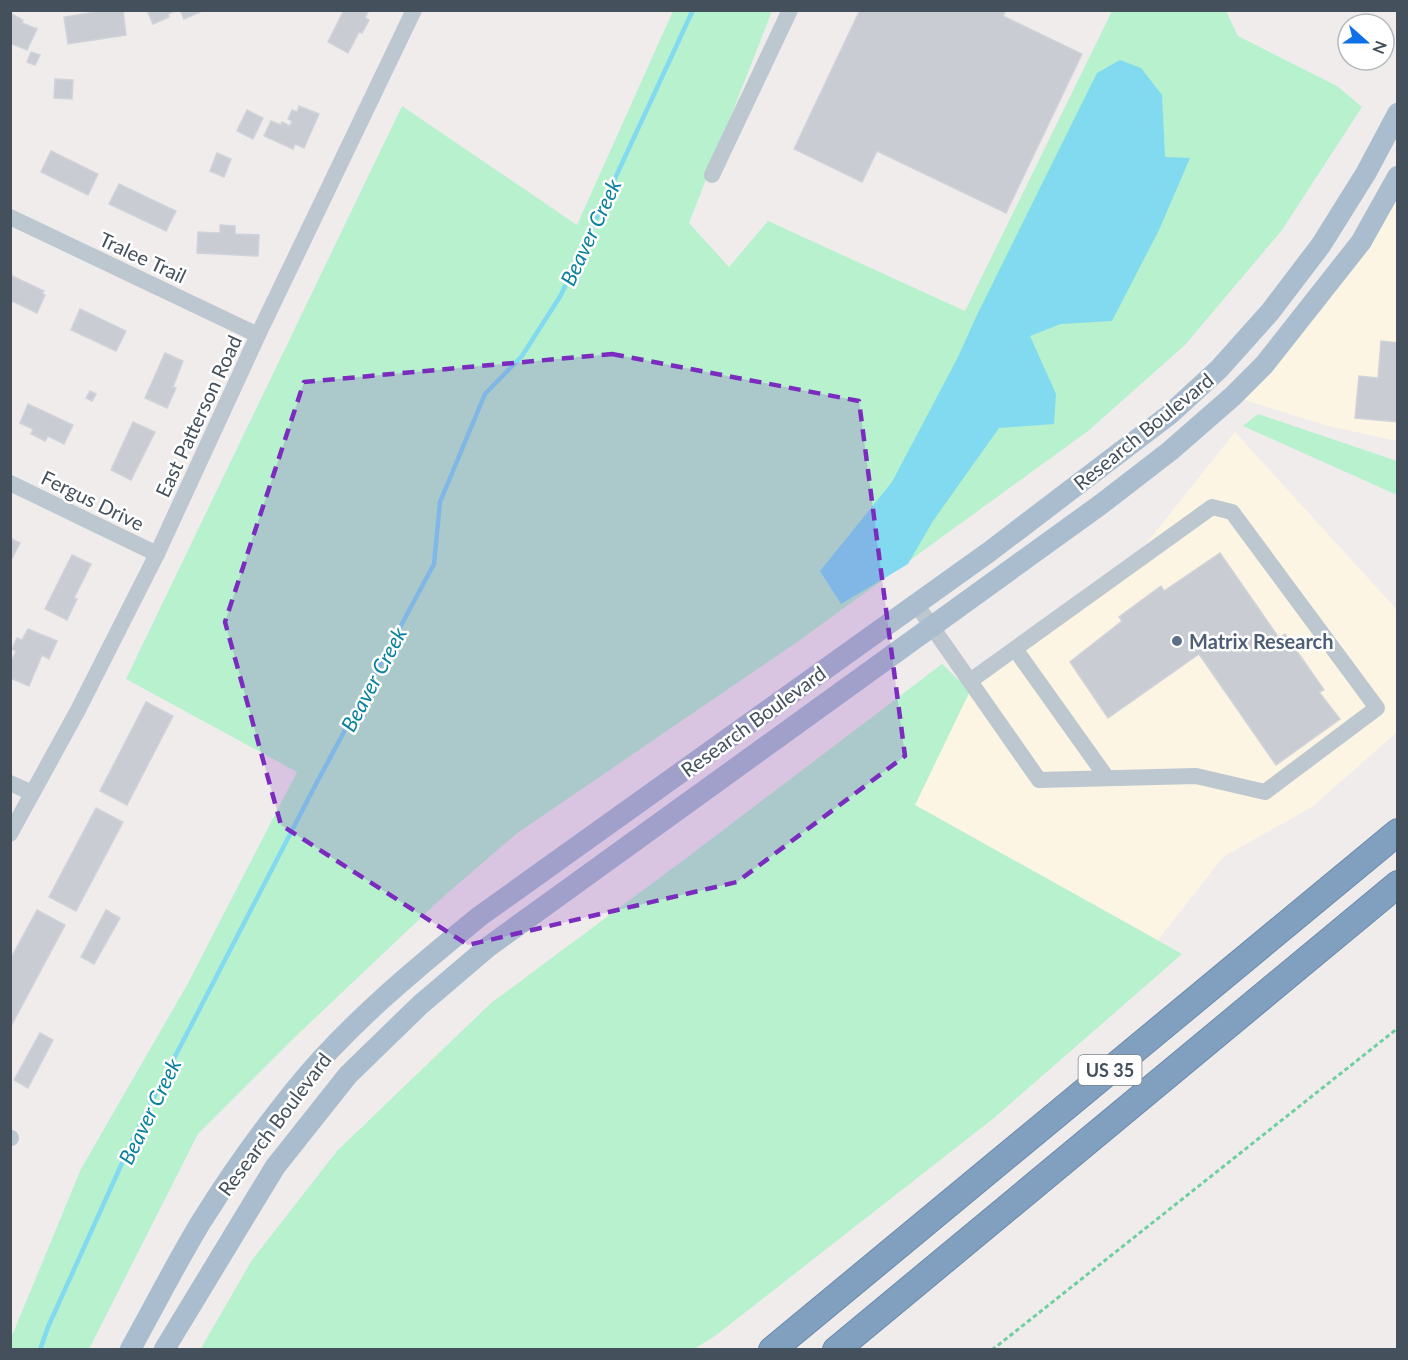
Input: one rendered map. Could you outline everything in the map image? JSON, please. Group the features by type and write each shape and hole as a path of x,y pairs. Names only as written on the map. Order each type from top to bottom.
{"highway":[{"name":"US 35","path":"772,1350 1398,832"},
{"name":"US 35","path":"836,1350 1398,884"}],"main road":[{"name":"Research Boulevard","path":"130,1350 201,1221 294,1091 340,1039 410,974 480,916 989,552 1160,422 1219,369 1270,312 1321,245 1366,173 1398,113"},
{"name":"Research Boulevard","path":"164,1350 275,1167 348,1075 420,1005 488,947 1100,505 1170,451 1233,396 1264,365 1361,242 1398,176"}],"street":[{"name":"East Patterson Road","path":"10,834 78,710 157,554 258,335 414,10"},
{"path":"712,176 790,10"},
{"name":"Tralee Trail","path":"10,218 258,335"},
{"name":"Fergus Drive","path":"10,483 157,554"},
{"path":"916,604 1039,780 1196,776 1265,792 1377,708 1232,512 1212,507 970,681"},
{"path":"1015,649 1107,778"},
{"path":"10,783 32,793"}],"path":[{"path":"992,1350 1398,1028"}],"highlighted area":[{"path":"612,354 859,401 905,756 737,882 468,945 281,825 225,622 304,382"}],"shaded area":[{"path":"1397,176 1397,441 1324,425 1233,396"},
{"path":"1235,432 1397,610 1397,732 1312,807 1223,857 1158,940 915,805 970,691 1134,559"}],"green space":[{"path":"673,11 772,11 689,223 729,267 768,221 965,311 1112,11 1226,11 1238,36 1337,86 1362,107 1282,230 1185,345 1088,431 800,640 516,834 444,896 295,1037 198,1134 89,1349 11,1350 11,1338 81,1169 187,985 297,772 126,679 402,106 577,225"},
{"path":"1258,414 1397,461 1397,495 1243,426"},
{"path":"942,664 970,691 915,805 1182,954 994,1118 715,1336 694,1349 200,1350 252,1260 337,1151 491,1003"}],"water":[{"path":"1120,60 1141,68 1162,95 1165,157 1190,158 1159,230 1112,321 1061,324 1030,336 1056,394 1054,424 999,428 933,521 908,564 841,604 820,571 892,482 958,357 1097,73"}],"building":[{"path":"107,10 123,10 126,35 68,44 64,17"},
{"path":"147,10 177,10 168,14 169,17 153,24"},
{"path":"180,10 200,10 200,12 184,19"},
{"path":"344,10 369,10 365,18 369,20 362,33 359,32 348,53 328,42"},
{"path":"860,10 1006,10 1003,16 1082,54 1006,213 877,151 862,182 794,149"},
{"path":"10,13 23,20 22,23 37,29 27,50 10,43"},
{"path":"31,52 40,55 35,65 27,62"},
{"path":"55,79 73,80 72,99 54,98"},
{"path":"299,106 319,114 304,148 295,144 293,149 264,136 271,121 281,125 282,122 290,126 292,121 288,119 292,110 297,112"},
{"path":"247,110 263,118 253,139 237,131"},
{"path":"51,151 98,174 88,195 41,172"},
{"path":"217,153 231,159 224,177 210,171"},
{"path":"119,184 176,211 166,231 109,204"},
{"path":"220,225 235,226 235,234 259,235 258,256 197,253 198,232 220,233"},
{"path":"10,275 44,291 42,293 45,295 37,313 10,300"},
{"path":"80,309 126,331 116,351 71,330"},
{"path":"1381,341 1398,343 1398,422 1355,418 1359,376 1378,378"},
{"path":"165,353 183,361 173,387 176,388 167,408 145,398"},
{"path":"90,391 96,394 92,401 86,398"},
{"path":"28,404 73,425 64,444 48,436 45,441 31,434 33,429 20,423"},
{"path":"133,422 155,432 131,480 111,470"},
{"path":"10,538 20,543 10,562"},
{"path":"1220,553 1279,638 1285,634 1324,690 1319,692 1340,719 1276,765 1199,654 1108,718 1070,662 1122,621 1119,617 1161,586 1164,591"},
{"path":"72,555 91,564 74,598 77,599 67,620 45,609"},
{"path":"28,629 57,641 49,659 42,655 29,686 10,678 10,665 16,651 12,649 17,638 22,640"},
{"path":"146,702 173,716 127,805 100,791"},
{"path":"96,808 123,822 76,911 49,897"},
{"path":"37,910 65,925 10,1028 10,960"},
{"path":"106,910 120,918 94,964 81,957"},
{"path":"40,1033 53,1040 28,1088 14,1080"}],"waterway":[{"name":"Beaver Creek","path":"40,1350 48,1327 137,1130 316,784 434,564 440,502 485,394 522,356 561,295 693,10"}],"place":[{"name":"Matrix Research","path":"1177,641"}]}
